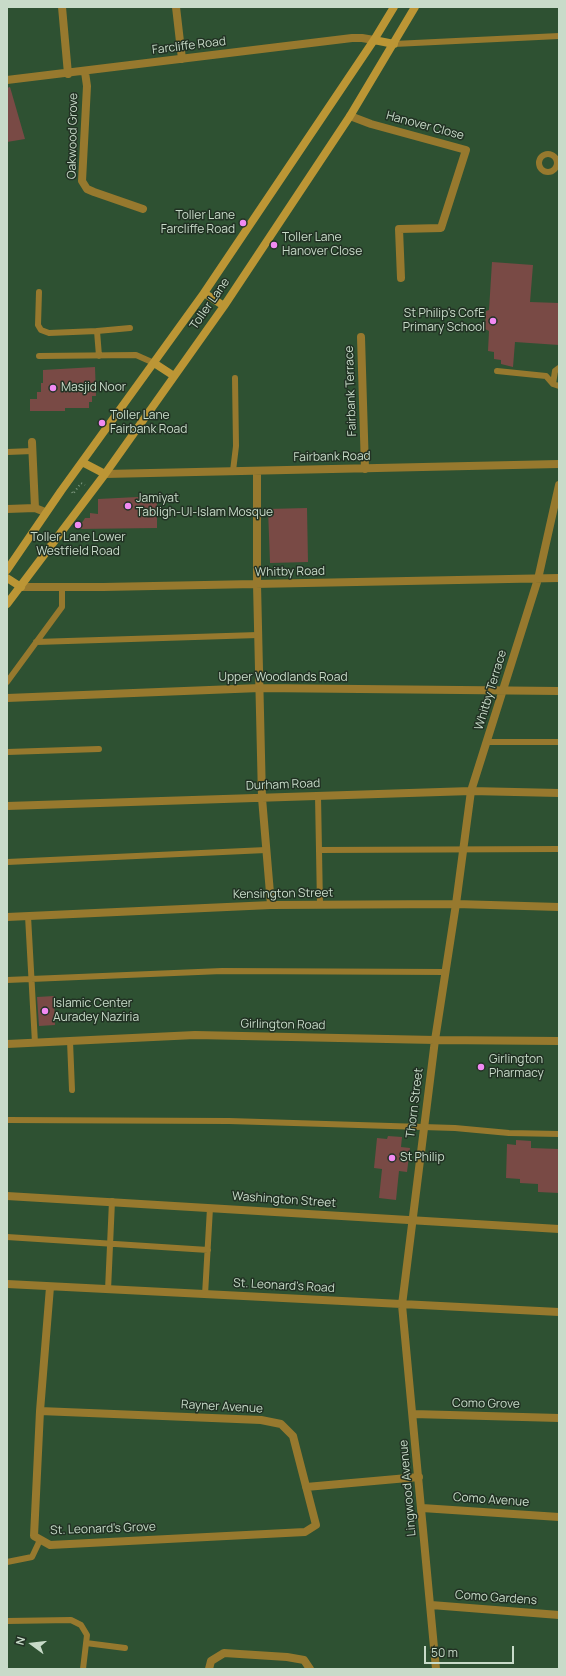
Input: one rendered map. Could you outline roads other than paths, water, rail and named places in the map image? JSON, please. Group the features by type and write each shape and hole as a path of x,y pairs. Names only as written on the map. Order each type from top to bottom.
{"main road":[{"name":"Toller Lane","path":"7,570 45,512 204,293 374,40 394,7"},
{"name":"Toller Lane","path":"7,604 105,474 224,306 350,116 415,7"},
{"path":"374,40 394,44"},
{"path":"204,293 224,306"},
{"path":"154,363 174,376"},
{"path":"82,462 105,474"},
{"path":"7,578 21,587"}],"street":[{"path":"62,7 68,74"},
{"path":"176,7 182,59"},
{"name":"Farcliffe Road","path":"7,80 85,72 352,38 374,40"},
{"name":"Oakwood Grove","path":"85,72 86,86 82,174 84,185 94,192 143,209"},
{"name":"Hanover Close","path":"350,116 371,124 466,150 441,228 399,229 402,278"},
{"name":"Fairbank Terrace","path":"362,337 365,469"},
{"path":"32,442 35,508"},
{"name":"Fairbank Road","path":"105,474 559,464"},
{"path":"257,471 257,584 262,798 271,905"},
{"name":"Whitby Terrace","path":"456,904 472,791 538,579 559,485"},
{"path":"7,509 35,508 45,512"},
{"name":"Whitby Road","path":"21,587 62,588 559,578"},
{"name":"Upper Woodlands Road","path":"7,698 260,688 559,691"},
{"name":"Durham Road","path":"7,806 472,791 559,793"},
{"name":"Kensington Street","path":"7,917 271,905 456,904 559,907"},
{"name":"Thorn Street","path":"402,1305 435,1040 456,904"},
{"name":"Girlington Road","path":"7,1044 195,1035 559,1041"},
{"name":"Washington Street","path":"7,1196 112,1201 559,1229"},
{"name":"St. Leonard's Road","path":"7,1284 559,1312"},
{"name":"St. Leonard's Grove","path":"50,1287 40,1411 34,1536 50,1545 305,1532"},
{"name":"Lingwood Avenue","path":"402,1305 436,1669"},
{"name":"Rayner Avenue","path":"40,1411 261,1420 281,1424 293,1436 316,1525 305,1532"},
{"name":"Como Grove","path":"413,1414 559,1418"},
{"path":"306,1487 419,1477"},
{"name":"Como Avenue","path":"422,1508 559,1517"},
{"name":"Como Gardens","path":"431,1606 559,1615"},
{"path":"209,1669 211,1661 224,1653 287,1656 304,1660 310,1669"}],"lane":[{"path":"394,44 559,36"},
{"path":"39,292 38,325 41,330 49,333 130,328"},
{"path":"97,331 99,356"},
{"path":"39,356 136,355 154,363"},
{"path":"556,385 555,371 559,368"},
{"path":"497,371 546,376 556,385"},
{"path":"233,471 236,446 235,378"},
{"path":"7,452 33,451"},
{"path":"7,682 62,607 62,588"},
{"path":"36,642 258,634"},
{"path":"487,742 559,742"},
{"path":"7,752 99,749"},
{"path":"318,796 320,905"},
{"path":"319,850 559,849"},
{"path":"7,862 266,850"},
{"path":"28,916 35,1043"},
{"path":"7,980 222,971 446,972"},
{"path":"70,1041 72,1090"},
{"path":"7,1120 229,1121 455,1128 509,1133 559,1134"},
{"path":"108,1290 112,1201"},
{"path":"205,1295 210,1208"},
{"path":"7,1237 208,1250"},
{"path":"7,1562 32,1557 40,1540"},
{"path":"7,1621 71,1620 81,1625 87,1635 83,1669"},
{"path":"86,1643 125,1648"}],"place":[{"name":"Toller Lane Farcliffe Road","path":"243,223"},
{"name":"Toller Lane Hanover Close","path":"274,245"},
{"name":"St Philip's CofE Primary School","path":"493,321"},
{"name":"Masjid Noor","path":"53,388"},
{"name":"Toller Lane Fairbank Road","path":"102,423"},
{"name":"Jamiyat Tabligh-Ul-Islam Mosque","path":"128,506"},
{"name":"Toller Lane Lower Westfield Road","path":"78,525"},
{"name":"Islamic Center Auradey Naziria","path":"45,1011"},
{"name":"Girlington Pharmacy","path":"481,1067"},
{"name":"St Philip","path":"392,1158"}]}
